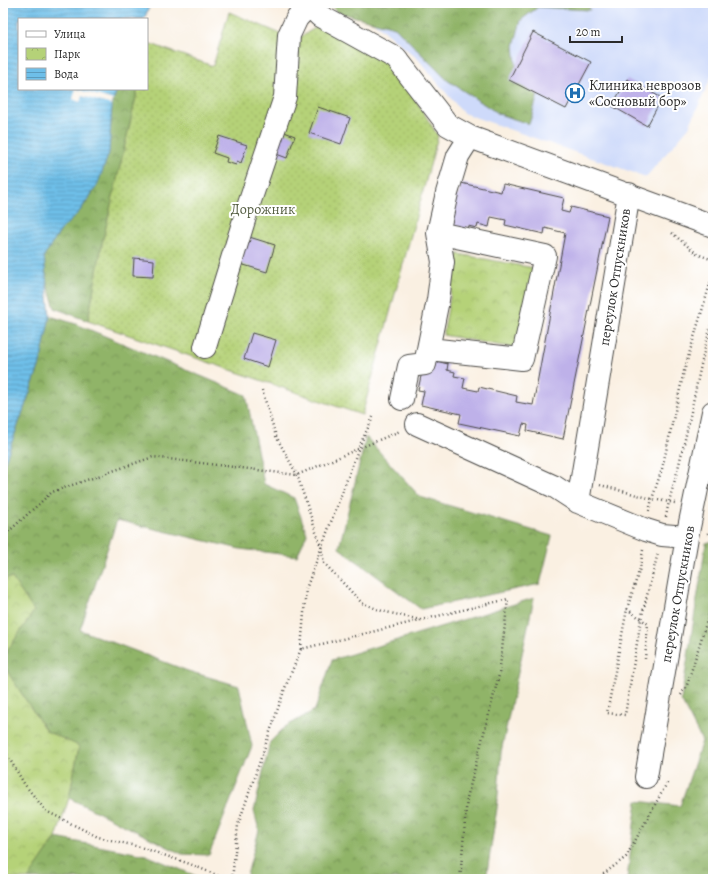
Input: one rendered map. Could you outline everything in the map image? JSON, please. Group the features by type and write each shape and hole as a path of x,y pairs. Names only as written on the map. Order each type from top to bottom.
{"street":[{"path":"205,347 285,97 289,35 297,18 309,4 320,16 396,58 448,125 470,137 713,226"},
{"path":"402,399 409,366 426,364 443,262 438,233 447,192 458,156 470,137"},
{"name":"переулок Отпускников","path":"578,502 629,194"},
{"path":"429,349 522,359 545,256 438,233"},
{"name":"переулок Отпускников","path":"646,777 687,537 713,412"},
{"path":"417,424 555,487 578,502 646,530 662,535 687,537"}],"path":[{"path":"666,231 697,254 713,260"},
{"path":"607,713 627,609 640,568 652,499 662,470 684,371 713,274"},
{"path":"262,390 276,436 297,475 322,547 324,563 362,603 382,611 421,620"},
{"path":"232,879 238,825 285,688 301,649 306,589 359,447 374,415"},
{"path":"3,542 8,532 52,492 153,457 297,475 359,447 417,424"},
{"path":"582,480 652,499 668,501 693,508"},
{"path":"301,649 508,599 499,675 467,798 460,879"},
{"path":"627,609 648,624 644,664"},
{"path":"3,748 25,785 46,811 98,837 140,847 190,864 226,879"}],"shaded area":[{"name":"Клиника неврозов «Сосновый бор»","path":"351,3 713,3 713,73 689,127 646,177 463,113 418,59"}],"green space":[{"path":"329,3 588,3 590,10 538,7 521,20 514,46 516,65 538,95 529,124 499,114 447,80 395,27 337,12"},
{"name":"Дорожник","path":"229,12 281,34 300,37 322,24 393,63 438,136 362,415 88,321 102,244 138,90 148,90 148,43 213,66"},
{"path":"117,90 138,90 102,244 88,321 55,308 46,280 44,256 61,230 79,212 89,199 109,153 112,105"},
{"path":"458,254 534,268 519,349 443,335"},
{"path":"50,316 76,324 246,395 264,484 294,498 307,534 297,556 240,549 117,520 80,630 188,671 239,686 252,746 209,855 182,854 69,798 79,746 46,731 3,665 3,657 34,611 12,578 3,579 3,467 40,364"},
{"path":"366,437 420,497 552,536 540,584 421,609 339,548"},
{"path":"713,541 713,879 627,879 637,801 680,806 702,741 681,700 706,543"},
{"path":"12,578 34,611 3,657 3,579"},
{"path":"534,598 501,752 497,808 486,879 246,879 259,830 254,811 270,742 285,727 315,710 332,660"},
{"path":"3,665 46,731 79,746 69,798 56,838 28,879 3,879"},
{"path":"56,838 146,855 203,879 28,879"}],"water":[{"path":"3,3 151,3 144,18 18,18 18,90 117,90 112,105 109,153 97,186 79,212 61,230 44,256 50,316 40,364 3,467"}],"pier":[{"path":"76,90 79,90 113,100 112,105 82,96 80,102 73,99"}],"building":[{"path":"533,32 591,62 566,109 509,80"},
{"path":"627,79 662,98 647,126 612,106"},
{"path":"318,107 350,118 341,144 309,133"},
{"path":"279,130 295,136 287,158 271,152"},
{"path":"219,136 247,145 241,163 237,161 236,165 226,162 227,158 213,153"},
{"path":"461,183 501,192 503,184 564,198 561,211 569,213 571,207 608,216 563,439 527,431 528,425 523,424 520,436 459,423 461,414 421,405 424,391 418,390 423,367 432,360 448,364 447,370 455,372 454,376 465,378 463,388 478,391 479,387 517,396 516,402 533,405 565,233 545,228 544,234 505,225 506,220 491,217 489,227 478,224 477,228 468,226 467,231 451,227 452,194 458,196"},
{"path":"246,236 275,245 267,272 237,263"},
{"path":"134,258 154,260 153,277 133,276"},
{"path":"252,333 276,340 268,367 244,359"}],"place":[{"name":"Клиника неврозов «Сосновый бор»","path":"575,93"}]}
